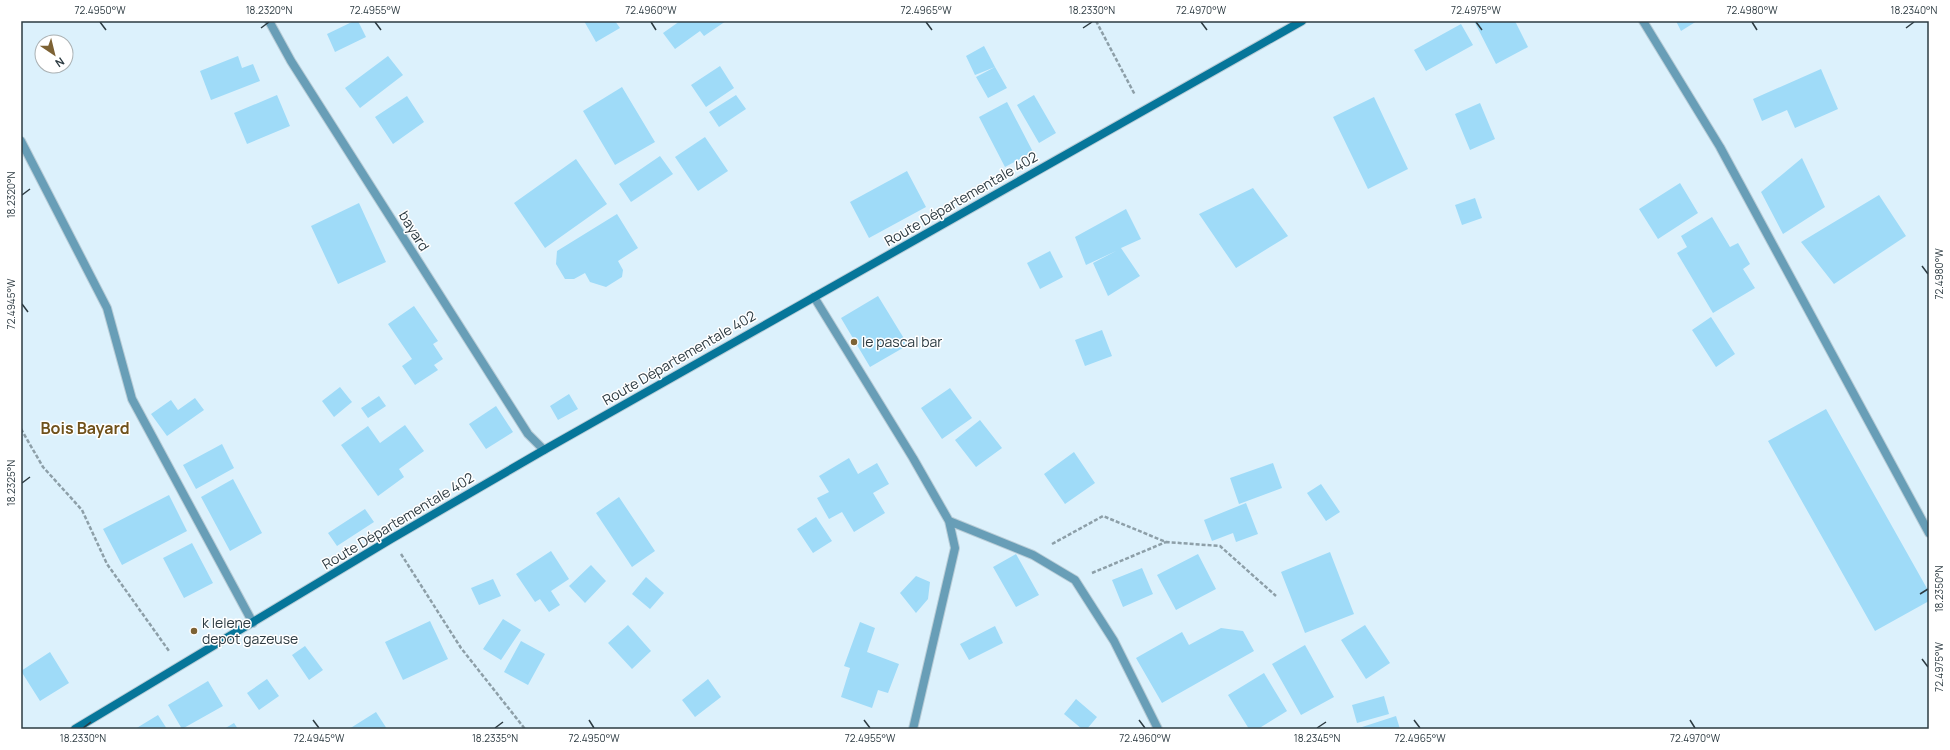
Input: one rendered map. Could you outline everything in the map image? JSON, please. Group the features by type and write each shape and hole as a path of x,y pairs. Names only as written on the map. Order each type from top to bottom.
{"main road":[{"name":"Route Départementale 402","path":"75,729 391,539 544,450 1302,21"}],"street":[{"name":"bayard","path":"269,21 291,61 524,428 544,450"},
{"path":"1643,21 1720,147 1929,533"},
{"path":"21,141 107,308 132,400 253,623"},
{"path":"814,297 913,458 949,521 955,548 912,729"},
{"path":"949,521 1033,555 1075,580 1114,641 1158,729"}],"path":[{"path":"1096,21 1143,111"},
{"path":"21,429 44,467 82,510 107,564 180,667"},
{"path":"1033,555 1103,516 1166,542 1220,546 1276,596"},
{"path":"391,539 461,648 526,729"},
{"path":"1075,580 1166,542"}],"building":[{"path":"354,21 358,21 366,37 335,52 327,34"},
{"path":"584,21 615,21 620,28 596,42"},
{"path":"680,21 726,21 704,36 700,31 675,49 663,33"},
{"path":"1474,21 1515,21 1528,47 1496,64"},
{"path":"1676,21 1697,21 1681,31"},
{"path":"1461,24 1473,45 1426,71 1414,50"},
{"path":"984,46 995,67 975,75 966,56"},
{"path":"238,56 242,68 253,64 260,81 211,100 200,71"},
{"path":"388,56 403,75 360,108 345,88"},
{"path":"720,66 734,88 706,107 691,85"},
{"path":"995,67 1007,88 988,98 976,77"},
{"path":"1821,69 1838,109 1795,128 1787,110 1762,121 1753,99"},
{"path":"622,87 655,142 615,165 583,111"},
{"path":"277,95 290,126 247,144 234,113"},
{"path":"736,95 746,109 719,127 709,112"},
{"path":"1034,95 1056,133 1039,143 1017,105"},
{"path":"407,96 424,122 393,144 375,117"},
{"path":"1374,97 1408,169 1368,189 1333,117"},
{"path":"1007,102 1033,152 1005,167 979,117"},
{"path":"1480,103 1495,139 1470,150 1455,114"},
{"path":"705,137 728,171 698,191 675,157"},
{"path":"660,156 673,174 631,202 619,184"},
{"path":"1802,158 1825,207 1783,234 1761,192"},
{"path":"576,159 607,204 545,248 514,203"},
{"path":"907,171 926,207 869,238 850,202"},
{"path":"1680,183 1698,213 1658,239 1639,209"},
{"path":"1253,188 1288,236 1236,268 1199,214"},
{"path":"1879,195 1906,236 1834,284 1801,242"},
{"path":"1475,198 1482,218 1462,225 1455,205"},
{"path":"359,203 386,262 338,284 311,226"},
{"path":"1126,209 1141,239 1121,248 1140,276 1108,296 1093,263 1116,251 1086,265 1075,237"},
{"path":"617,214 638,248 618,261 623,270 622,277 606,287 590,282 585,273 574,279 565,279 556,264 557,251"},
{"path":"1712,217 1730,247 1738,243 1750,264 1743,269 1755,288 1713,313 1677,253 1687,247 1681,236"},
{"path":"1050,251 1063,277 1040,289 1027,263"},
{"path":"878,296 908,345 870,367 841,318"},
{"path":"414,306 438,341 433,344 443,359 434,365 438,370 415,385 402,366 412,359 388,324"},
{"path":"1711,317 1735,354 1716,367 1692,330"},
{"path":"1102,330 1112,356 1085,366 1075,340"},
{"path":"340,387 352,402 334,417 322,401"},
{"path":"950,388 972,418 942,439 921,408"},
{"path":"569,394 578,409 558,420 550,406"},
{"path":"379,396 386,406 368,418 361,408"},
{"path":"195,398 204,410 167,436 151,414 171,400 178,410"},
{"path":"496,406 513,432 486,449 469,424"},
{"path":"1826,409 1929,592 1929,601 1875,631 1768,441"},
{"path":"980,420 1002,448 976,467 955,440"},
{"path":"405,425 424,451 399,469 404,477 378,496 341,445 368,426 380,443"},
{"path":"222,444 234,468 196,489 183,465"},
{"path":"1074,452 1095,483 1065,504 1044,474"},
{"path":"849,458 858,474 877,463 889,484 873,493 885,513 854,532 842,512 829,519 817,498 829,492 819,476"},
{"path":"1273,463 1282,488 1239,504 1230,478"},
{"path":"233,479 262,533 230,551 201,497"},
{"path":"1321,484 1340,512 1326,521 1307,493"},
{"path":"169,495 187,531 122,565 103,529"},
{"path":"619,497 655,551 632,567 596,513"},
{"path":"1246,503 1258,534 1236,542 1233,533 1212,541 1204,520"},
{"path":"365,509 374,522 337,546 328,533"},
{"path":"816,517 832,541 813,553 797,529"},
{"path":"192,543 213,583 184,598 163,558"},
{"path":"551,551 569,579 551,591 560,605 549,612 540,599 535,602 516,574"},
{"path":"1330,552 1354,614 1305,633 1281,572"},
{"path":"1016,554 1039,595 1016,607 993,567"},
{"path":"1198,554 1216,589 1176,610 1157,575"},
{"path":"591,565 606,581 585,603 569,586"},
{"path":"1142,568 1153,594 1123,607 1112,580"},
{"path":"916,576 930,582 928,599 916,613 900,593"},
{"path":"646,577 664,593 650,609 632,594"},
{"path":"493,579 501,596 479,605 471,588"},
{"path":"503,619 521,630 501,660 483,649"},
{"path":"430,621 448,659 403,680 385,642"},
{"path":"860,622 875,628 867,652 899,664 888,693 878,690 872,708 841,697 850,668 844,666"},
{"path":"628,625 651,651 632,669 608,643"},
{"path":"1365,625 1390,663 1366,679 1341,640"},
{"path":"995,626 1003,643 969,660 960,644"},
{"path":"1221,628 1243,631 1254,651 1162,703 1136,658 1182,632 1189,645"},
{"path":"521,641 545,654 528,685 504,672"},
{"path":"1305,645 1334,697 1301,715 1272,664"},
{"path":"305,646 323,670 309,680 292,655"},
{"path":"50,652 69,683 40,701 21,671"},
{"path":"1264,673 1287,711 1258,729 1249,729 1228,695"},
{"path":"267,679 279,696 259,710 247,693"},
{"path":"708,679 721,697 695,717 682,700"},
{"path":"208,681 223,706 182,729 168,705"},
{"path":"1384,696 1389,714 1357,723 1352,705"},
{"path":"1076,699 1097,717 1087,729 1082,729 1064,714"},
{"path":"376,712 387,729 349,729"},
{"path":"158,715 167,729 135,729"},
{"path":"1396,716 1400,729 1356,729"},
{"path":"234,723 238,729 224,729"}],"place":[{"name":"le pascal bar","path":"854,342"},
{"name":"k lelene depot gazeuse","path":"194,631"}],"district":[{"name":"Bois Bayard","path":"85,428"}]}
